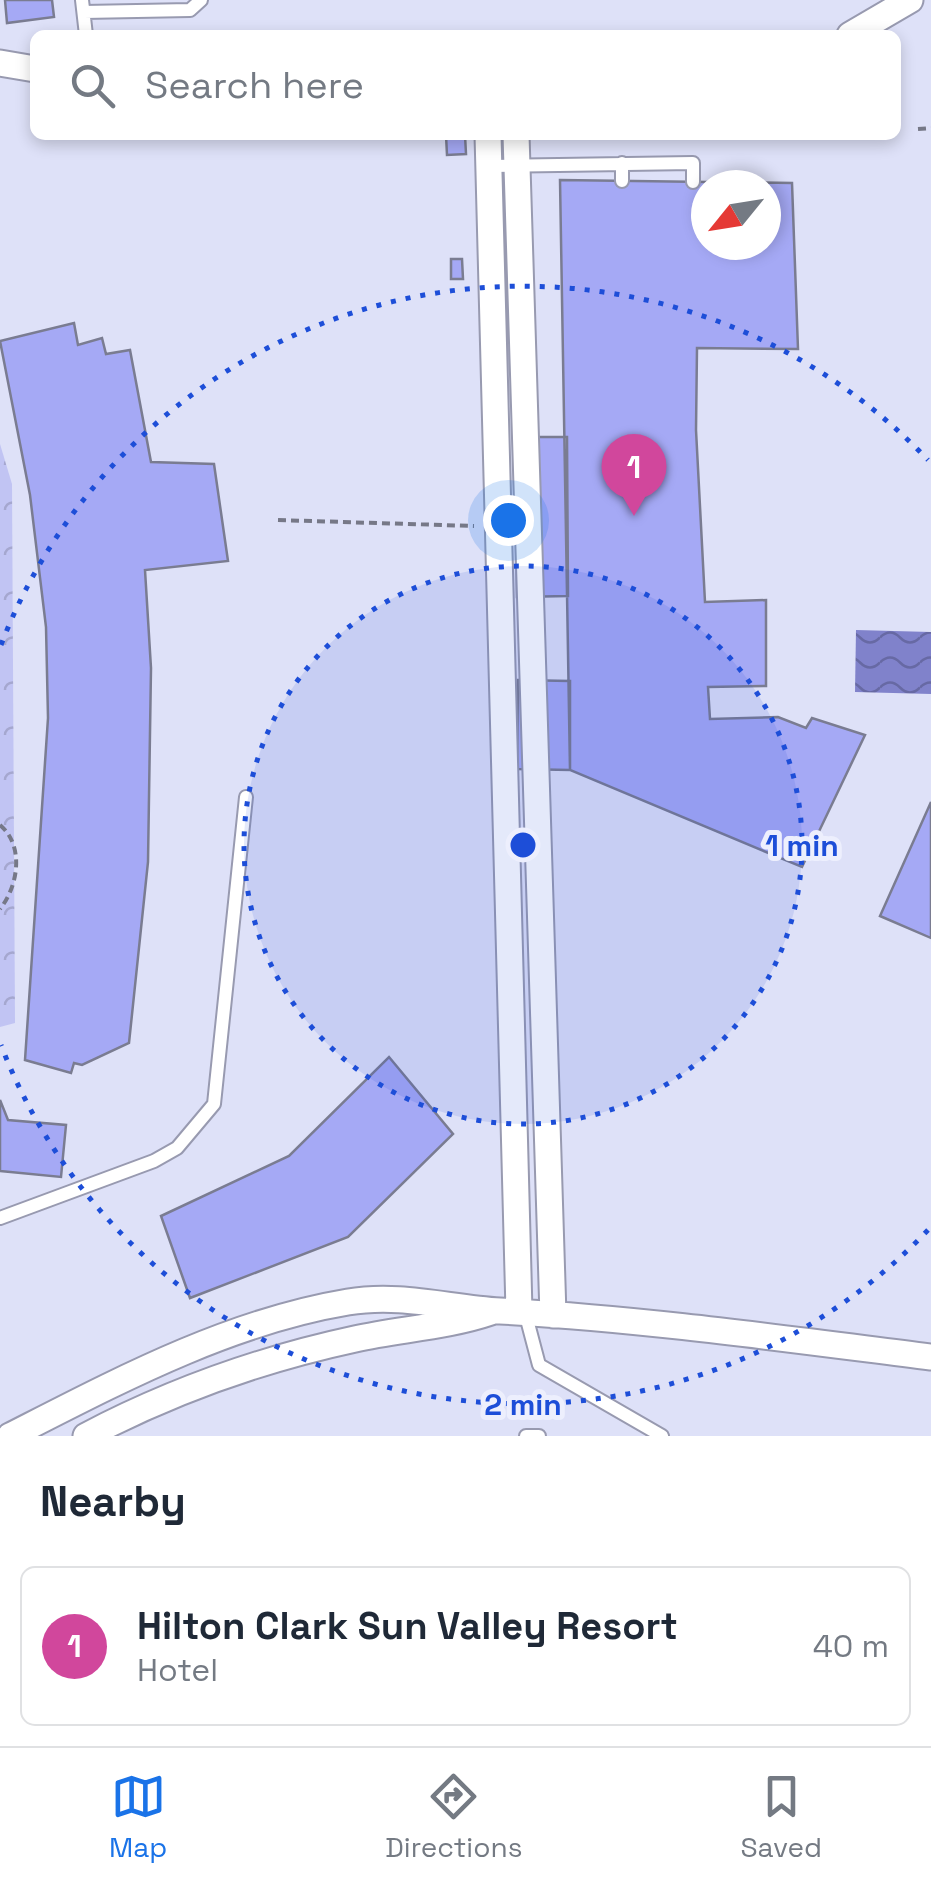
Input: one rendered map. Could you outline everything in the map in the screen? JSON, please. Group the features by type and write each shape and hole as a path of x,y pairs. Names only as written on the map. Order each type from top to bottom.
{"street":[{"path":"859,30 910,0"},
{"path":"0,63 30,67"},
{"path":"488,140 507,880 513,1311"},
{"path":"516,140 552,1315"},
{"path":"10,1436 94,1393 270,1318 352,1301 422,1299 931,1357"},
{"path":"102,1432 240,1370 350,1340 513,1311"}],"lane":[{"path":"83,6 137,5 190,10 202,0"},
{"path":"488,166 693,162 693,170"},
{"path":"622,163 622,181"},
{"path":"495,406 524,406"},
{"path":"0,1218 166,1154 196,1129 214,1104 246,798"},
{"path":"507,880 540,889"},
{"path":"513,1311 539,1366 662,1436"},
{"path":"94,1393 102,1432"},
{"path":"526,1436 540,1436"}],"path":[{"path":"918,129 931,128"},
{"path":"278,520 498,526"},
{"path":"0,824 12,835 17,860 11,888 0,910"}],"green space":[{"path":"0,444 12,484 15,1023 0,1027"}],"water":[{"path":"856,630 931,632 931,694 855,692"}],"building":[{"path":"5,0 52,0 54,17 7,23"},
{"path":"446,140 465,140 466,154 447,155"},
{"path":"560,180 691,182 691,260 781,260 781,183 792,183 798,349 697,348 696,430 705,602 766,600 766,686 708,687 710,719 778,717 806,728 812,718 865,735 802,867 570,770"},
{"path":"451,259 462,259 463,279 451,279"},
{"path":"74,323 78,345 102,338 106,354 130,350 151,462 214,464 228,561 145,570 151,668 148,862 129,1043 82,1065 74,1063 71,1073 25,1060 48,718 46,627 30,495 0,341"},
{"path":"516,437 567,437 568,596 517,597"},
{"path":"518,680 570,681 570,770 517,769"},
{"path":"931,802 931,938 880,916"},
{"path":"389,1057 453,1134 348,1237 190,1298 161,1216 289,1156"},
{"path":"0,1100 8,1120 66,1125 61,1177 0,1171"}],"place":[{"name":"Hilton Clark Sun Valley Resort","path":"634,516"}]}
